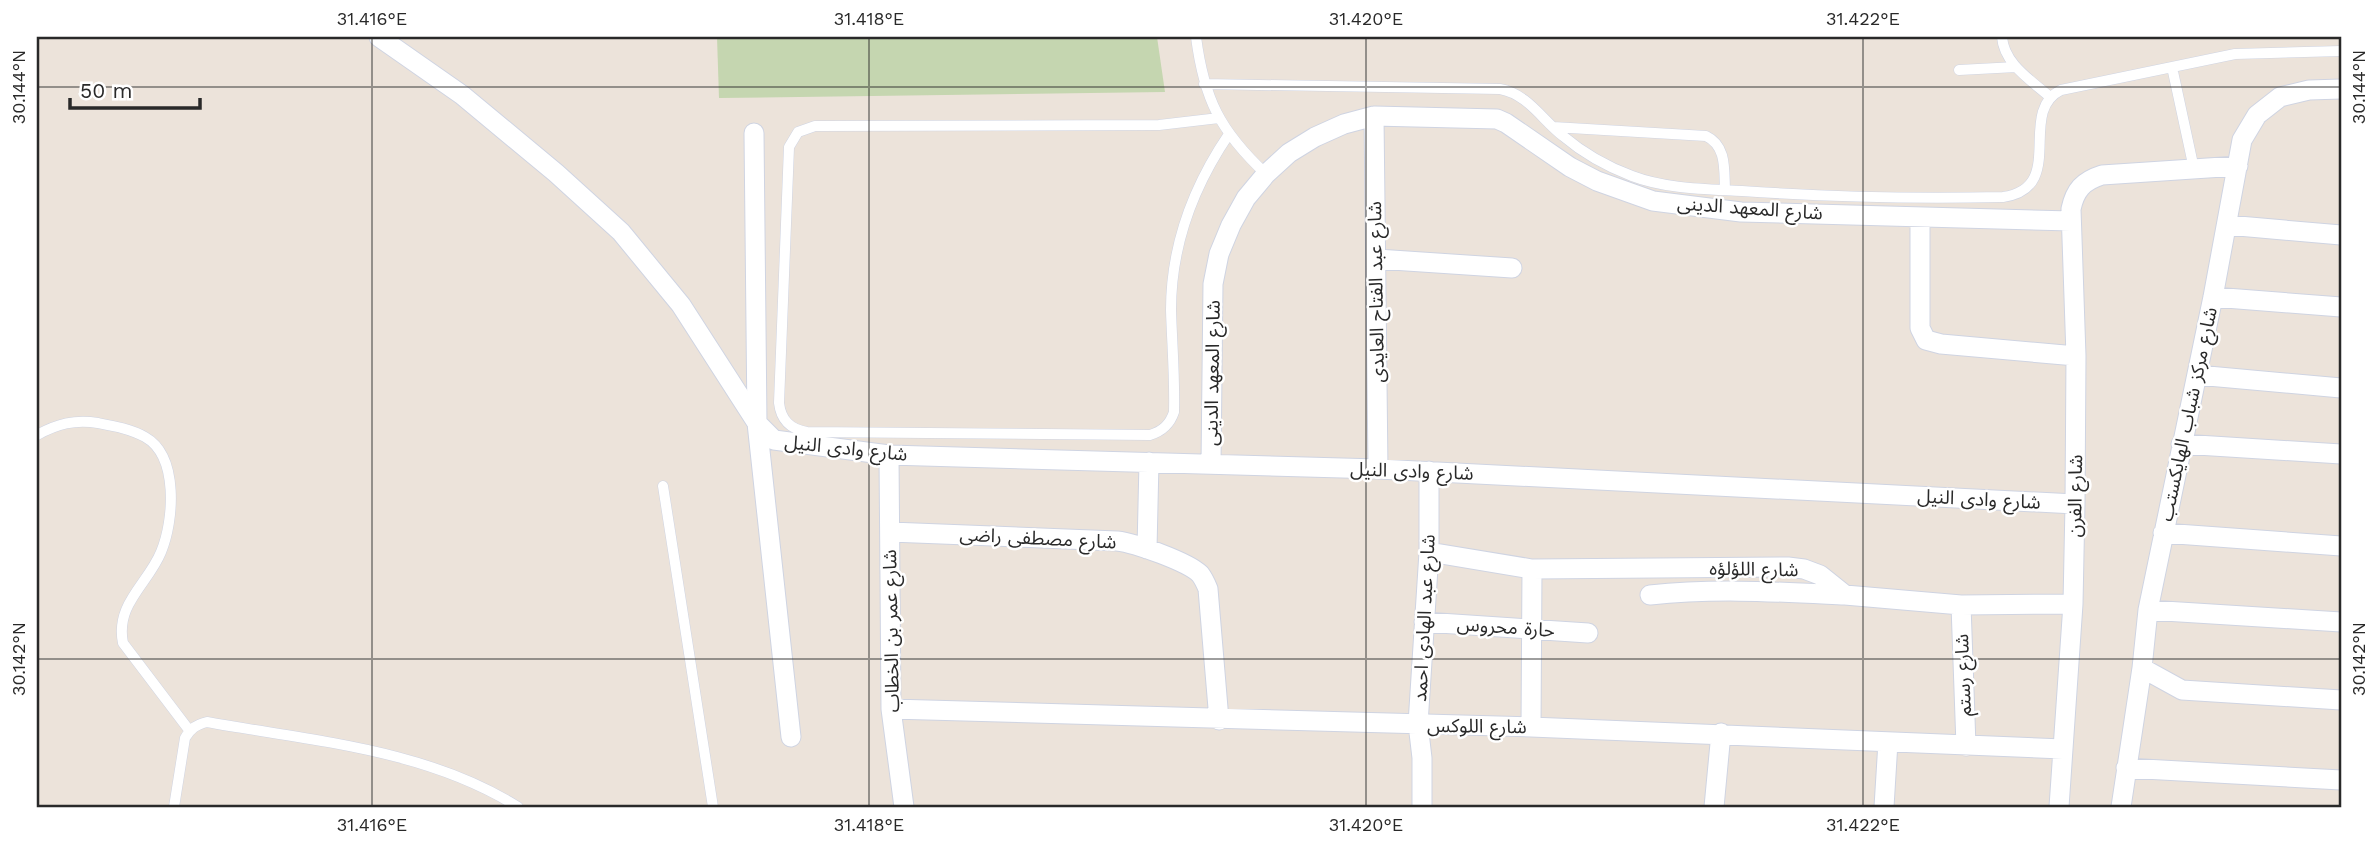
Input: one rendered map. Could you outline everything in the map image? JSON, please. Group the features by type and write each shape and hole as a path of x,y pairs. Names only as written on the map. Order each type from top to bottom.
{"street":[{"path":"379,37 461,95 556,173 621,232 681,305 757,423"},
{"name":"شارع مركز شباب الهايكستب","path":"2121,807 2148,610 2213,297 2242,140 2248,127 2268,105 2294,92 2341,89"},
{"name":"شارع المعهد الدينى","path":"1211,464 1213,284 1219,254 1246,198 1266,174 1289,153 1344,124 1374,116 1497,119 1570,167 1597,181 1653,201 1741,212 2071,221"},
{"name":"شارع عبد الفتاح العايدى","path":"1374,116 1378,468"},
{"path":"754,134 757,423 791,737"},
{"path":"2193,169 2238,166"},
{"name":"شارع الفرن","path":"2059,807 2073,604 2076,356 2071,221 2074,197 2080,187 2090,179 2102,176 2193,169"},
{"path":"1920,217 1920,328 1926,340 1941,344 2076,356"},
{"path":"2227,225 2341,235"},
{"path":"1377,259 1512,268"},
{"path":"2213,297 2341,307"},
{"path":"2197,375 2341,388"},
{"name":"شارع وادى النيل","path":"757,423 774,440 889,454 1378,468 2075,504"},
{"path":"2181,444 2341,454"},
{"name":"شارع عمر بن الخطاب","path":"889,454 891,709 904,807"},
{"path":"1147,549 1149,462"},
{"name":"شارع عبد الهادى احمد","path":"1422,807 1422,758 1418,724 1429,552 1429,471"},
{"name":"شارع مصطفى راضى","path":"890,532 1117,541 1147,549 1192,568 1206,583 1219,719"},
{"path":"2163,533 2341,546"},
{"name":"شارع اللؤلؤه","path":"1429,552 1532,569 1788,567 1820,575 1845,596"},
{"path":"1531,727 1532,569"},
{"path":"1650,595 1740,591 1845,596 1961,606 2073,604"},
{"name":"شارع رستم","path":"1961,606 1966,746"},
{"path":"2148,610 2341,622"},
{"name":"حارة محروس","path":"1424,622 1588,633"},
{"path":"2142,668 2182,690 2341,700"},
{"name":"شارع اللوكس","path":"891,709 1721,733 2063,749"},
{"path":"1714,807 1721,733"},
{"path":"1884,807 1888,742"},
{"path":"2126,768 2341,780"}],"lane":[{"path":"1195,37 1204,84 1219,118 1229,134 1266,174"},
{"path":"2002,37 2007,57 2050,97"},
{"path":"1204,84 1500,89 1521,96 1552,127 1597,159 1636,178 1660,184 1725,190 1886,199 2012,195 2026,188 2036,174 2042,110 2050,97 2068,88 2247,53 2341,51"},
{"path":"2172,66 2193,169"},
{"path":"1959,70 2016,67"},
{"path":"1219,118 1159,125 815,126 798,132 789,147 779,403 783,417 793,428 807,432 1150,435 1163,429 1169,424 1174,412 1171,307 1178,246 1197,187 1229,134"},
{"path":"1552,127 1706,136 1716,141 1723,154 1725,190"},
{"path":"37,435 58,423 87,421 119,427 147,437 162,455 171,482 171,519 161,552 124,612 120,628 123,643 189,730"},
{"path":"663,486 713,807"},
{"path":"174,807 185,738 189,730 197,724 207,722 367,749 399,757 471,783 518,807"}],"green space":[{"path":"717,37 1157,37 1165,92 719,98"}]}
